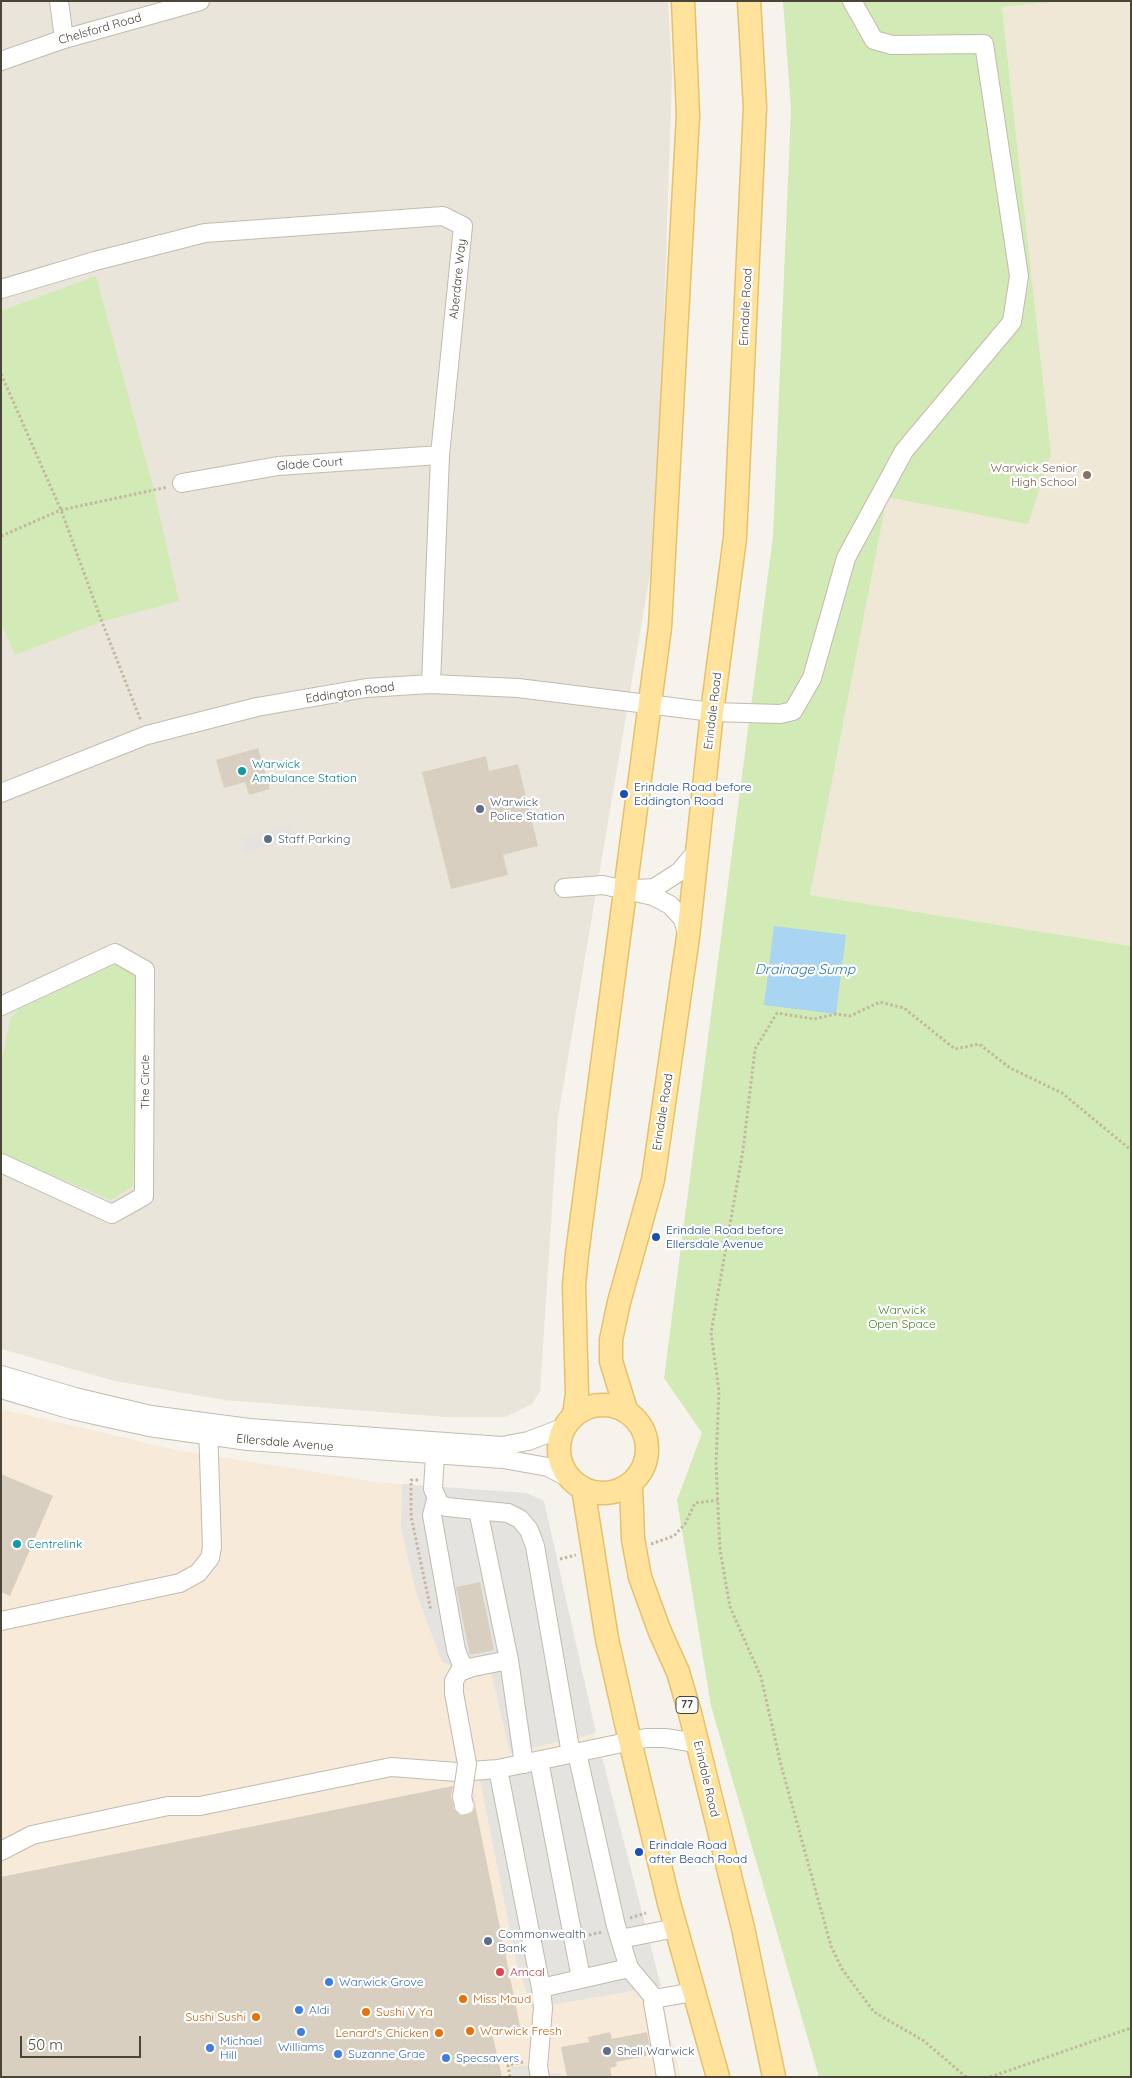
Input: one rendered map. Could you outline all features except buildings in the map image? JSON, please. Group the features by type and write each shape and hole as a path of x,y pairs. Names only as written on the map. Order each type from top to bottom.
{"main road":[{"path":"630,1484 616,1492 599,1493 577,1484 563,1468 559,1454 560,1440 569,1421 577,1394 574,1286 660,627 688,116 683,1"},
{"name":"Erindale Road","path":"749,1 755,107 736,538 712,712 688,937 653,1180 619,1302 611,1340 611,1361 626,1410 637,1420 644,1432 648,1446 643,1467 630,1484 634,1539 640,1577 660,1632 678,1672 698,1743 743,1928 774,2077"},
{"path":"569,1421 586,1408 599,1405 613,1406 626,1410"},
{"path":"577,1484 607,1639 630,1741 676,1928 718,2077"},
{"path":"754,1986 776,2027 787,2077"}],"street":[{"path":"59,1 64,39"},
{"name":"Chelsford Road","path":"1,61 64,39 200,1"},
{"name":"Eddington Road","path":"1,793 147,735 257,707 366,688 431,684 518,688 712,712 780,714 793,711 812,678 846,558 904,451 1012,322 1019,276 984,44 892,45 883,43 874,40 852,1"},
{"name":"Aberdare Way","path":"1,289 95,261 205,233 442,216 463,226 440,454 431,684"},
{"name":"Glade Court","path":"182,482 278,466 440,454"},
{"path":"626,889 654,888 679,872 697,851"},
{"path":"564,888 603,885 653,896 670,905 683,920 688,937"},
{"name":"The Circle","path":"1,1006 115,953 146,970 144,1196 112,1214 1,1163"},
{"name":"Ellersdale Avenue","path":"1,1375 85,1400 208,1430 435,1455 503,1459 531,1463 548,1467 577,1484"},
{"name":"Ellersdale Avenue","path":"1,1389 72,1410 149,1428 502,1446 528,1441 569,1421"},
{"path":"1,1621 180,1583 198,1573 210,1558 212,1547 208,1430"},
{"path":"435,1455 433,1489 436,1500 432,1515 456,1650 464,1670"},
{"path":"436,1500 446,1507 514,1515 524,1524 533,1538 574,1753 620,1939 629,1968 656,2000"},
{"path":"478,1510 509,1660 581,1978"},
{"path":"464,1805 462,1797 467,1764 454,1693 456,1675 464,1670 509,1660"},
{"path":"1,1851 32,1835 168,1806 200,1806 391,1767 457,1772 498,1769 646,1738 665,1738 698,1743"},
{"path":"498,1769 541,1988 543,2008 538,2067 540,2077"},
{"path":"620,1939 676,1928"},
{"path":"541,1988 629,1968"},
{"path":"656,2000 694,1992"},
{"path":"656,2000 653,2007 666,2077"}],"path":[{"path":"1,374 61,510 102,622 147,735"},
{"path":"1,536 61,510 154,491 182,482"},
{"path":"966,2077 924,2041 874,2012 842,1969 831,1946 781,1765 760,1677 730,1607 720,1550 716,1464 719,1392 711,1332 743,1150 755,1049 776,1013 814,1019 836,1014 850,1016 880,1002 904,1008 955,1049 979,1044 995,1054 1010,1068 1062,1093 1131,1150"},
{"path":"664,1539 674,1536 684,1524 695,1503 718,1500"},
{"path":"990,2077 1131,2028"}],"shaded area":[{"path":"1,1 668,1 672,75 657,533 558,1117 540,1391 532,1404 505,1417 447,1417 224,1400 115,1381 1,1349"},
{"name":"Warwick Senior High School","path":"1062,1 1131,1 1131,946 810,895 887,497 1051,453 1002,7"},
{"name":"Staff Parking","path":"292,825 296,839 245,853 241,839"},
{"path":"1,1409 177,1450 377,1482 540,1498 594,1734 681,2077 1,2077"},
{"path":"402,1484 527,1493 544,1501 596,1733 510,1753 491,1672 479,1678 442,1662 416,1592 401,1528"},
{"path":"602,1757 661,1986 532,2008 517,1965 480,1780"},
{"path":"545,2064 549,2073 560,2073 561,2077 512,2077 511,2067"}],"green space":[{"name":"Warwick Open Space","path":"783,1 1062,1 1002,7 1051,453 1028,524 887,497 810,895 1131,946 1131,2077 819,2077 711,1706 677,1500 702,1433 664,1378 773,536 791,109"},
{"path":"96,276 154,491 179,601 101,622 15,655 1,623 1,311"},
{"path":"113,965 132,968 141,976 133,1186 111,1200 1,1154 1,1064 10,1019 19,1009"}],"water":[{"name":"Drainage Sump","path":"774,926 846,935 836,1014 764,1005"}],"place":[{"name":"Warwick Senior High School","path":"1087,475"},
{"name":"Warwick Ambulance Station","path":"242,771"},
{"name":"Erindale Road before Eddington Road","path":"624,794"},
{"name":"Warwick Police Station","path":"480,809"},
{"name":"Staff Parking","path":"268,839"},
{"name":"Erindale Road before Ellersdale Avenue","path":"656,1237"},
{"name":"Centrelink","path":"17,1544"},
{"name":"Erindale Road after Beach Road","path":"639,1852"},
{"name":"Commonwealth Bank","path":"488,1941"},
{"name":"Amcal","path":"500,1972"},
{"name":"Warwick Grove","path":"329,1982"},
{"name":"Miss Maud","path":"463,1999"},
{"name":"Aldi","path":"299,2010"},
{"name":"Sushi V Ya","path":"366,2012"},
{"name":"Sushi Sushi","path":"256,2017"},
{"name":"Warwick Fresh","path":"470,2031"},
{"name":"Williams","path":"301,2032"},
{"name":"Lenard's Chicken","path":"439,2033"},
{"name":"Michael Hill","path":"210,2048"},
{"name":"Shell Warwick","path":"607,2051"},
{"name":"Suzanne Grae","path":"338,2054"},
{"name":"Specsavers","path":"446,2058"}]}
